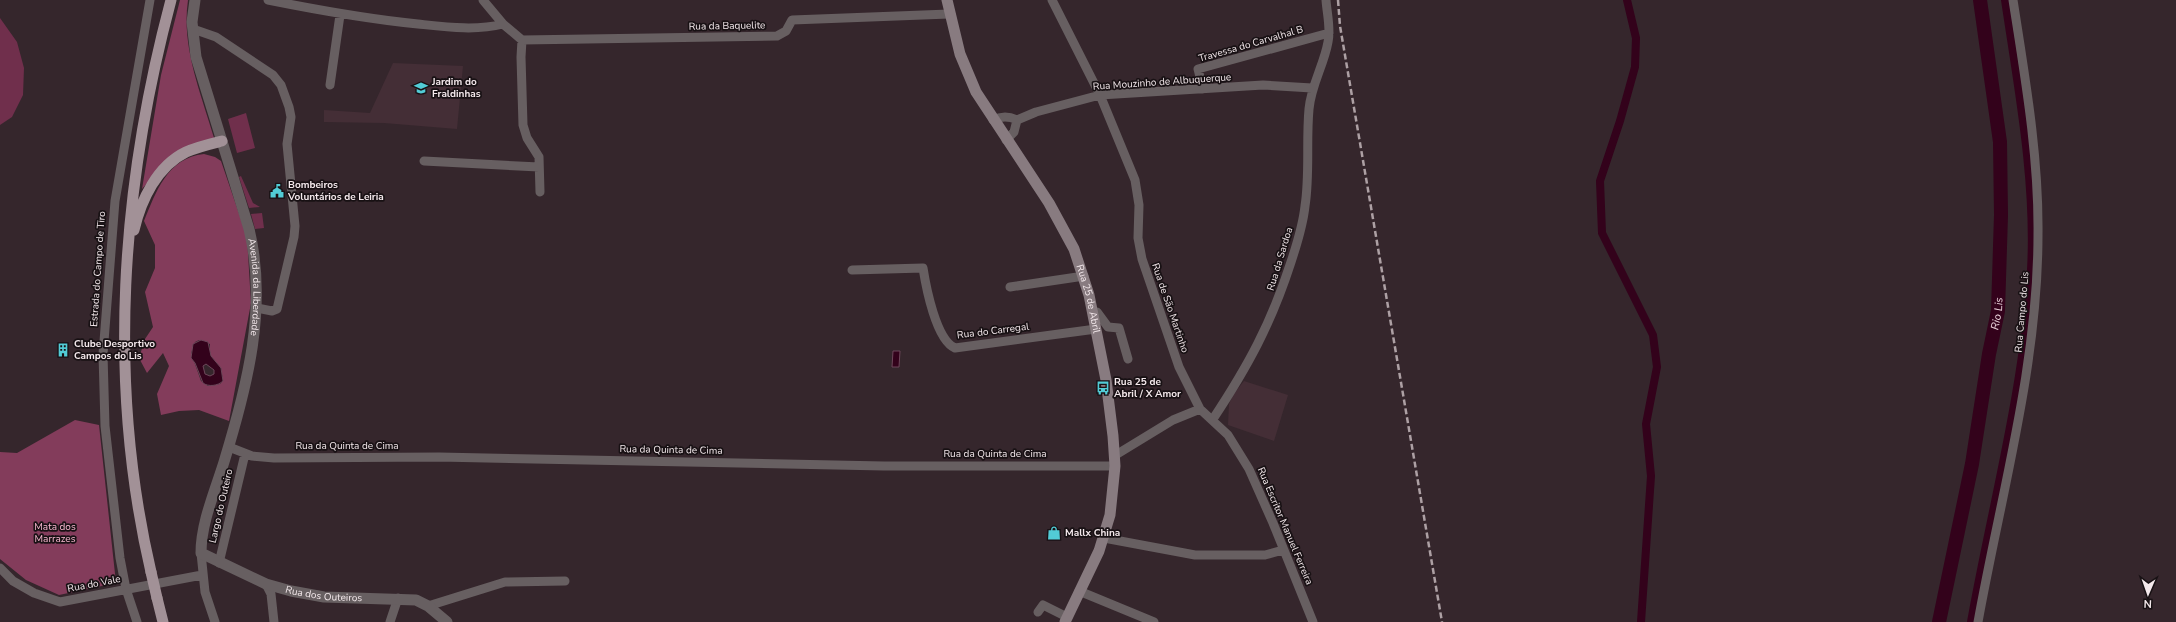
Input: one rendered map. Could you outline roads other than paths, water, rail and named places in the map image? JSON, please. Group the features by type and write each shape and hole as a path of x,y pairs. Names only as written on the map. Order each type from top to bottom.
{"main road":[{"path":"163,622 139,518 127,425 124,343 129,221 141,138 170,0"},
{"name":"Rua 25 de Abril","path":"946,0 964,65 976,92 1061,223 1074,249 1084,276 1093,312 1109,402 1115,461 1110,515 1104,538 1066,620"},
{"path":"127,254 141,208 148,192 162,173 177,157 187,152 222,141"}],"street":[{"name":"Estrada do Campo de Tiro","path":"136,622 126,589 120,558 104,426 103,354 114,201 150,0"},
{"name":"Avenida da Liberdade","path":"195,0 193,29 197,62 251,237 257,279 257,308 249,364 229,447 202,535 202,575 215,622"},
{"path":"268,0 340,15 468,28 493,27 503,24"},
{"path":"483,0 503,24 522,40 520,57 523,125 528,138 539,157 540,192"},
{"name":"Rua de São Martinho","path":"1052,0 1100,95 1135,180 1139,205 1138,238 1148,281 1179,367 1200,409"},
{"path":"1326,0 1330,33"},
{"name":"Rua Campo do Lis","path":"1978,622 2029,355 2036,285 2038,235 2037,193 2031,130 2013,0"},
{"name":"Rua da Baquelite","path":"522,40 777,36 786,31 792,20 949,14"},
{"path":"330,85 340,15"},
{"path":"193,29 216,37 273,75 281,85 289,107 290,117 287,144 295,216 294,237 277,309 272,311 257,308"},
{"name":"Rua da Sardoa","path":"1212,419 1240,376 1266,330 1283,287 1297,243 1308,186 1309,109 1312,88 1328,44 1330,33"},
{"name":"Travessa do Carvalhal B","path":"1202,89 1198,69 1330,33"},
{"name":"Rua Mouzinho de Albuquerque","path":"993,120 1003,117 1011,117 1016,120 1036,112 1100,95 1263,86 1312,88"},
{"path":"1006,140 1014,132 1016,120"},
{"path":"424,161 539,167"},
{"name":"Rua do Carregal","path":"852,270 922,264 928,295 944,339 949,345 955,348 1096,328"},
{"path":"1010,287 1084,276"},
{"path":"1093,312 1097,312 1108,327 1119,328 1128,359"},
{"path":"1115,461 1173,420 1200,409"},
{"name":"Rua Escritor Manuel Ferreira","path":"1200,409 1228,436 1250,469 1312,622"},
{"name":"Rua da Quinta de Cima","path":"229,447 245,454 274,458 439,457 884,466 1115,461"},
{"name":"Largo do Outeiro","path":"219,563 245,454"},
{"path":"1104,538 1196,555 1265,555 1284,550"},
{"name":"Rua dos Outeiros","path":"201,553 219,563 266,584 303,594 324,597 398,598 416,600 428,606 447,622"},
{"name":"Rua do Vale","path":"0,568 13,581 34,592 60,602 202,575"},
{"path":"428,606 505,582 565,580"},
{"path":"266,584 271,594 274,622"},
{"path":"1079,591 1154,622"},
{"path":"390,622 398,598"},
{"path":"1038,612 1043,604 1066,620"}],"waterway":[{"path":"1627,0 1636,38 1635,67 1620,121 1600,181 1602,233 1653,335 1657,367 1646,424 1651,476 1641,622"},
{"name":"Rio Lis","path":"1939,622 1972,464 1989,354 1998,311 2001,215 2000,142 1980,0"},
{"path":"1971,622 2022,359 2031,270 2031,203 2025,135 2005,0"}],"railway":[{"path":"1338,0 1340,26 1442,622"}],"place":[{"name":"Jardim do Fraldinhas","path":"421,88"},
{"name":"Bombeiros Voluntários de Leiria","path":"277,191"},
{"name":"Clube Desportivo Campos do Lis","path":"63,350"},
{"name":"Rua 25 de Abril / X Amor","path":"1103,388"},
{"name":"Mallx China","path":"1054,533"}],"park label":[{"name":"Mata dos Marrazes","path":"55,532"}]}
